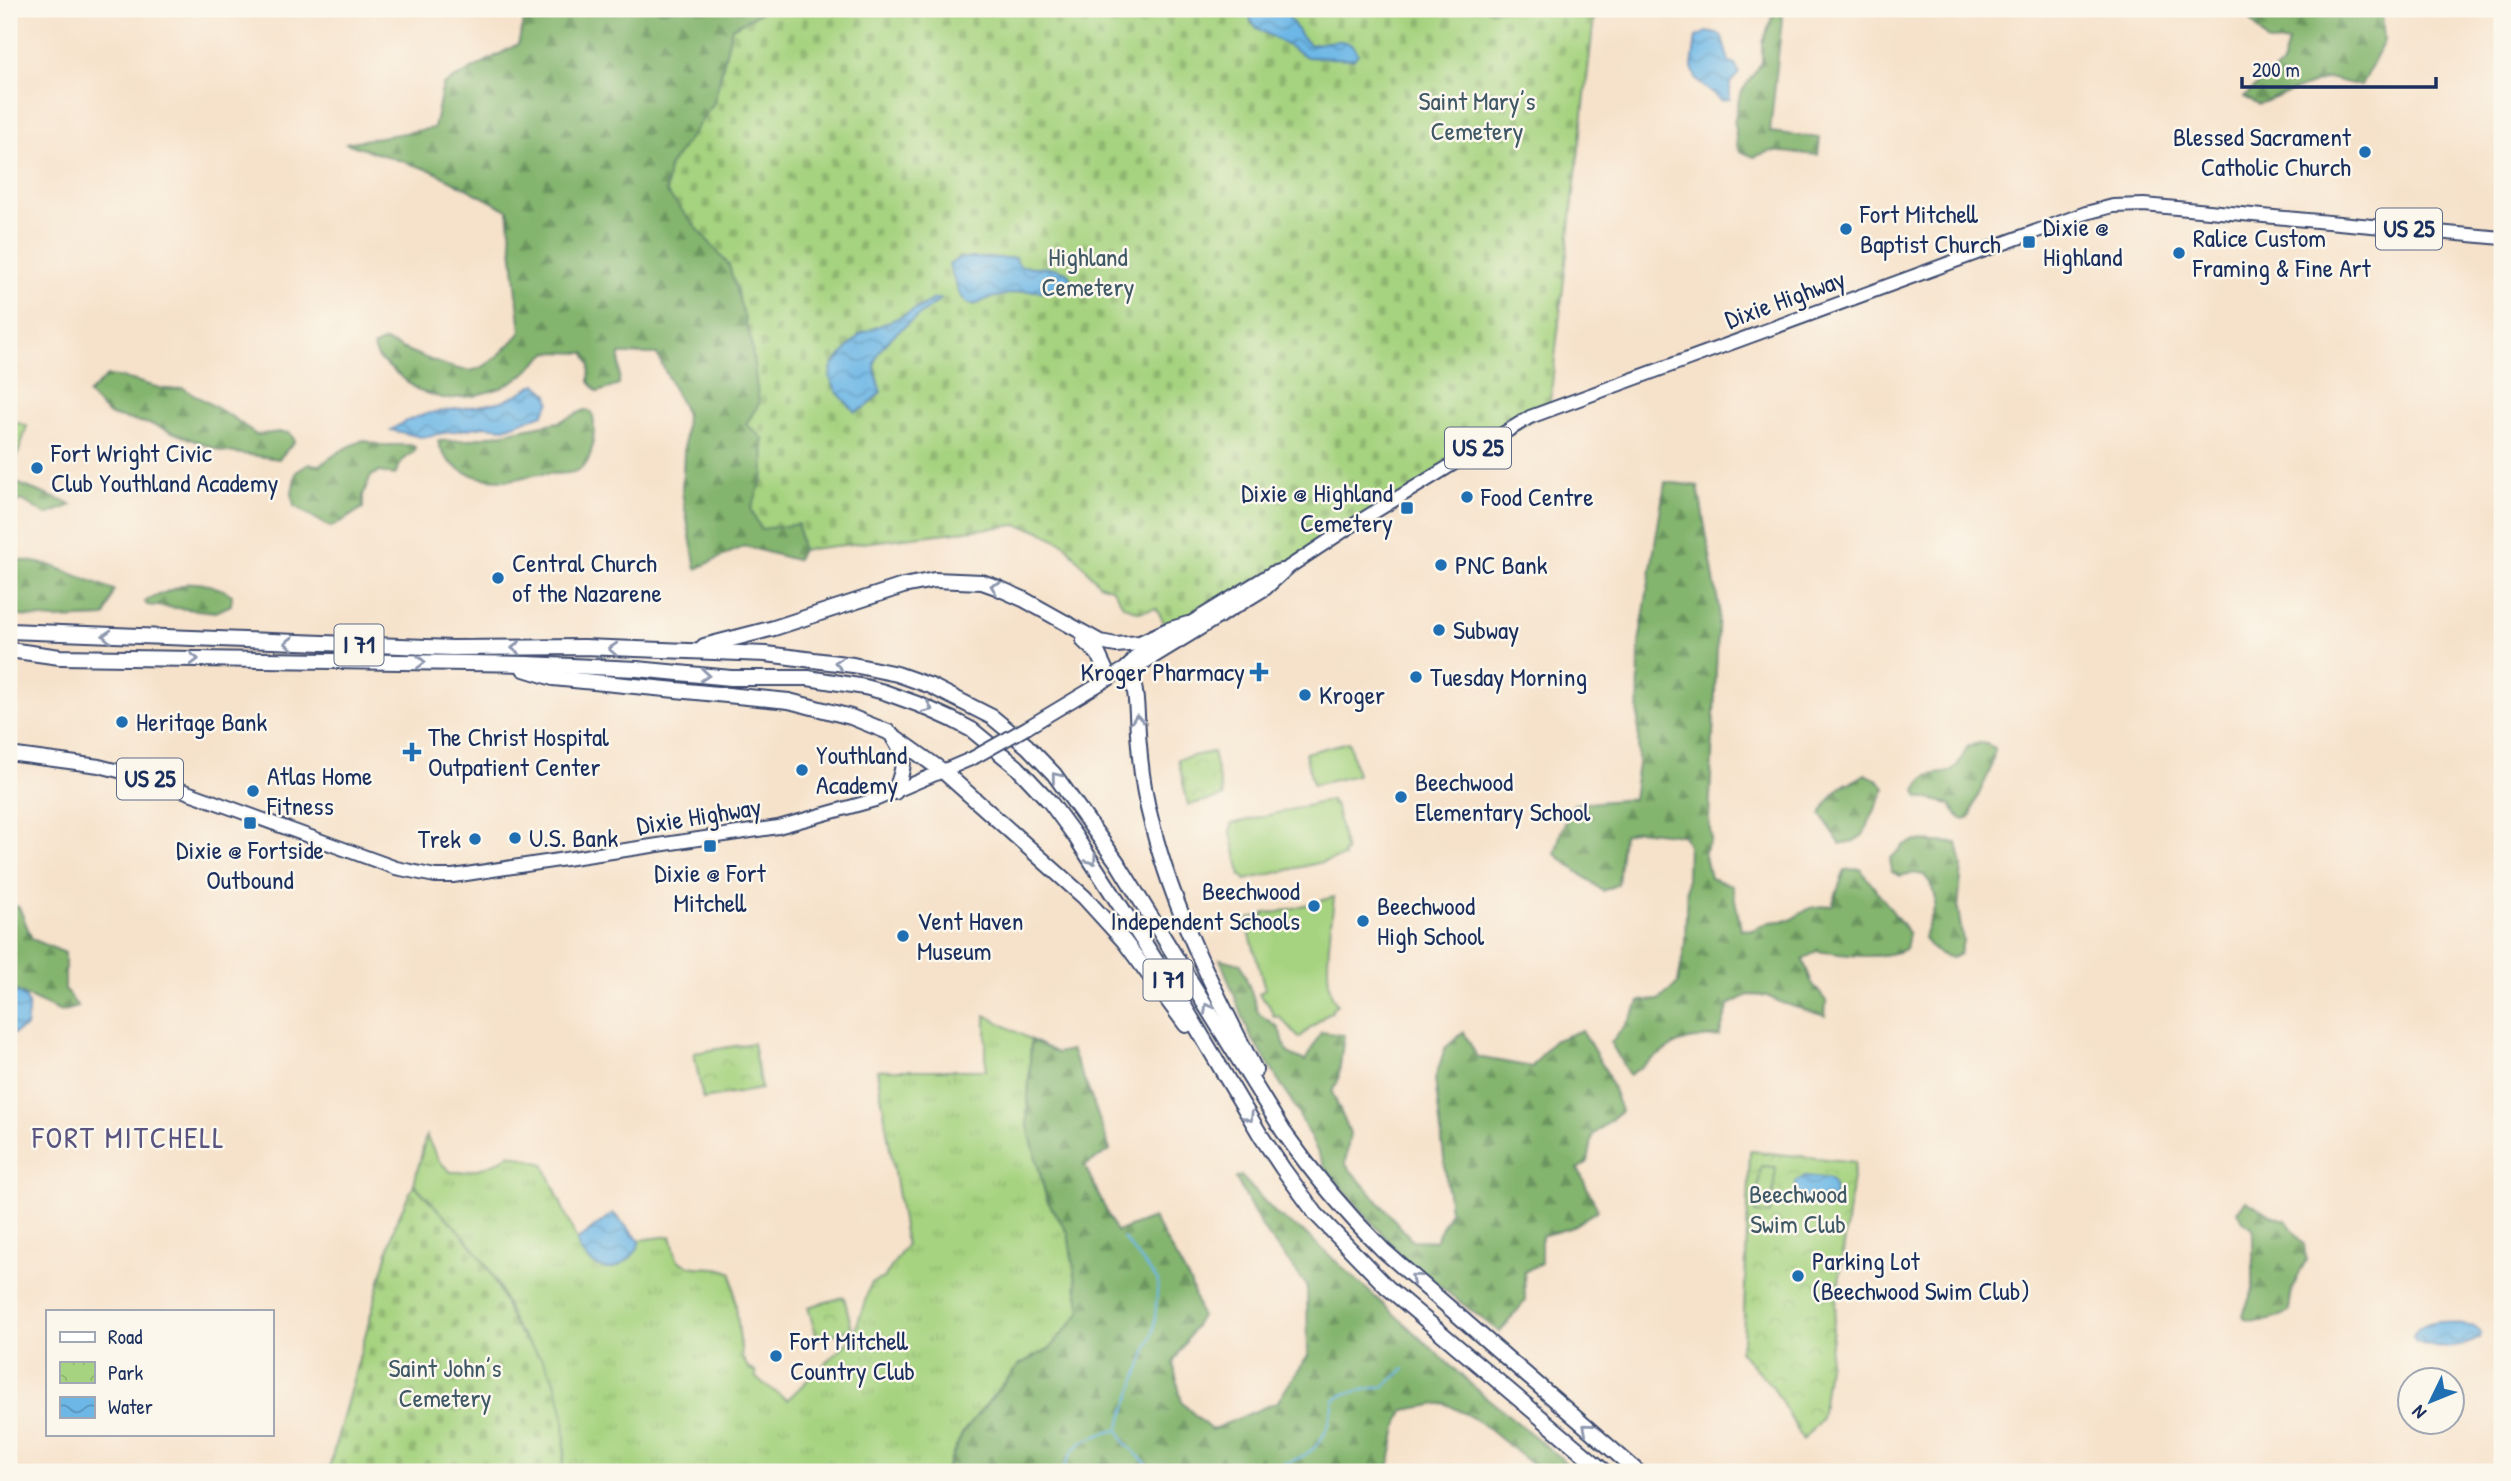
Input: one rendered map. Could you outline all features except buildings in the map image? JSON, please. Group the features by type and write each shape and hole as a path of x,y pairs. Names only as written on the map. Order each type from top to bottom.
{"highway":[{"path":"689,650 774,628 904,586 934,580 982,582 1023,599 1093,639 1116,645 1140,643 1188,624"},
{"path":"1055,618 1098,653 1109,677"},
{"path":"9,625 53,634"},
{"name":"I 71","path":"9,631 134,638 452,648 584,647 766,654 853,665 897,674 931,686 970,705 992,718 1027,746 1054,774 1117,862 1277,1121 1310,1169 1348,1215 1382,1250 1639,1472"},
{"name":"I 71","path":"9,650 67,657 506,663 553,678 637,669 731,678 808,678 866,687 920,705 972,730 1017,767 1050,802 1075,836 1174,989 1224,1077 1283,1169 1316,1214 1387,1287 1605,1472"},
{"path":"9,660 46,661 67,657"},
{"path":"1128,667 1133,678 1139,748 1149,810 1169,886 1205,972 1259,1079 1310,1169"},
{"path":"586,674 632,685 806,704 851,717 888,732 944,772 1051,865 1099,913 1124,941 1224,1077"},
{"path":"888,732 902,750 904,760 895,792"}],"main road":[{"name":"Dixie Highway","path":"9,754 132,773 396,868 435,876 488,872 778,827 844,810 895,792 973,758 1109,677 1128,667 1142,664 1265,589 1289,567 1345,530 1530,417 2100,209 2144,205 2502,238"},
{"name":"Dixie Highway","path":"1128,667 1136,656 1272,573 1289,567"}],"green space":[{"path":"527,9 767,9 732,28 714,103 669,167 666,191 729,265 751,340 759,404 746,424 763,437 764,475 751,510 761,529 798,524 802,550 796,560 744,546 696,569 682,492 686,414 657,354 620,354 619,385 598,392 589,382 590,365 585,353 548,352 523,375 501,388 473,396 446,399 419,391 379,359 373,347 384,341 455,368 474,370 493,360 521,332 508,210 433,171 345,143 434,128 443,85 518,44"},
{"name":"Highland Cemetery","path":"767,9 1595,9 1549,410 1168,630 1156,608 1139,612 1123,605 1113,589 1099,584 1065,544 1038,530 1016,525 802,550 798,524 761,529 751,510 764,475 763,438 746,424 759,404 751,340 729,265 666,192 669,167 714,103 732,28"},
{"path":"1774,9 1783,9 1770,132 1820,138 1818,155 1770,151 1754,157 1738,150 1734,123 1740,94 1762,62 1762,42"},
{"path":"2243,9 2373,9 2382,15 2384,41 2361,86 2328,78 2259,104 2244,97 2282,65 2288,42 2268,43"},
{"path":"107,376 126,378 163,389 183,388 234,418 256,435 290,433 295,441 279,459 221,451 154,425 109,415 88,394"},
{"path":"585,410 592,412 593,418 591,450 586,464 573,472 508,480 486,479 456,467 448,460 438,441 468,440 559,422"},
{"path":"10,420 27,426 16,460 9,464"},
{"path":"363,440 380,445 410,445 415,447 415,451 402,461 395,475 379,472 371,476 363,495 363,508 334,526 330,527 294,506 292,493 296,472 309,464 320,465"},
{"path":"9,480 72,505 46,515 22,500 9,505"},
{"path":"1665,482 1698,486 1719,608 1709,819 1711,839 1704,852 1710,878 1732,885 1741,929 1752,930 1770,922 1790,920 1810,908 1832,905 1845,870 1860,869 1909,933 1906,949 1895,953 1862,956 1816,951 1803,960 1812,983 1826,1001 1825,1016 1767,996 1748,995 1729,1005 1719,1036 1675,1044 1629,1075 1611,1043 1640,1001 1659,1000 1678,983 1685,943 1688,845 1683,835 1637,830 1623,835 1618,884 1603,891 1555,854 1561,832 1574,804 1633,799 1638,764 1639,643"},
{"path":"9,560 50,565 114,590 105,617 54,619 9,615"},
{"path":"189,583 200,583 228,592 232,595 231,605 216,612 147,605 145,602 160,595"},
{"path":"1349,742 1357,775 1313,785 1305,753"},
{"path":"1979,743 1994,748 1993,758 1971,817 1965,820 1960,818 1950,804 1919,797 1916,791 1925,778 1952,770 1968,746"},
{"path":"1213,752 1223,797 1188,805 1178,759"},
{"path":"1865,774 1878,780 1885,788 1863,835 1854,841 1840,844 1821,814 1837,791"},
{"path":"1331,800 1332,805 1335,804 1346,852 1343,853 1344,857 1245,880 1241,876 1231,824"},
{"path":"1915,841 1957,843 1962,866 1958,909 1963,941 1960,954 1952,958 1936,951 1924,938 1936,899 1931,884 1924,875 1912,873 1900,876 1892,872 1890,859 1904,845"},
{"path":"1334,897 1328,969 1332,996 1337,1004 1332,1012 1299,1038 1279,1016 1274,1017 1269,1005 1259,994 1265,989 1246,920"},
{"path":"9,904 19,907 32,939 65,953 65,990 78,1007 61,1012 9,988"},
{"path":"1220,959 1241,964 1259,1014 1278,1027 1288,1053 1305,1061 1321,1032 1344,1035 1338,1081 1332,1092 1350,1133 1345,1164 1412,1240 1435,1241 1450,1211 1435,1079 1445,1048 1464,1032 1477,1057 1532,1067 1553,1041 1582,1030 1607,1073 1621,1111 1593,1135 1588,1162 1578,1169 1598,1210 1570,1228 1541,1236 1541,1263 1524,1272 1525,1301 1500,1332 1405,1260 1327,1171 1294,1105 1250,1035"},
{"path":"986,1015 1031,1040 1027,1123 1047,1200 1068,1233 1082,1312 1049,1349 1020,1364 963,1432 945,1472 561,1472 565,1452 555,1381 543,1360 516,1329 498,1285 485,1263 414,1184 426,1136 439,1161 451,1172 482,1168 510,1154 544,1164 577,1241 613,1213 639,1240 671,1236 677,1259 684,1263 732,1273 742,1357 749,1369 755,1372 756,1378 787,1400 853,1337 871,1283 884,1278 906,1245 877,1070 986,1070"},
{"path":"1031,1040 1057,1053 1071,1050 1110,1150 1085,1166 1116,1232 1153,1218 1190,1282 1201,1316 1173,1363 1182,1403 1211,1430 1277,1402 1308,1356 1307,1286 1261,1226 1236,1178 1241,1176 1277,1215 1306,1234 1475,1388 1562,1459 1572,1472 1541,1472 1477,1420 1445,1403 1404,1410 1397,1427 1388,1472 945,1472 963,1432 1020,1364 1049,1349 1081,1312 1068,1233 1047,1200 1027,1123"},
{"path":"753,1043 761,1089 703,1099 694,1053"},
{"name":"Beechwood Swim Club","path":"1750,1151 1855,1162 1821,1419 1803,1440 1773,1387 1739,1351 1743,1340"},
{"path":"1761,1166 1776,1167 1770,1215 1755,1213"},
{"name":"Saint John’s Cemetery","path":"414,1184 477,1253 494,1279 518,1331 550,1372 560,1399 565,1428 561,1472 328,1472 396,1222"},
{"path":"2246,1200 2271,1215 2286,1220 2304,1245 2306,1260 2292,1289 2289,1310 2269,1320 2245,1319 2243,1315 2253,1289 2253,1228 2243,1221 2237,1212"},
{"path":"844,1297 852,1329 817,1339 808,1307"}],"water":[{"path":"1249,9 1284,9 1301,36 1311,45 1331,41 1344,42 1350,44 1358,54 1354,59 1307,57 1257,28 1251,21"},
{"path":"1707,32 1721,35 1729,61 1736,66 1739,73 1730,83 1730,99 1722,101 1697,81 1692,67 1696,37"},
{"path":"959,258 1015,258 1020,266 1054,268 1067,272 1071,280 1061,286 1041,291 1023,291 968,304 960,295 949,265"},
{"path":"934,299 941,299 895,334 880,351 875,367 881,392 866,407 855,412 837,392 830,378 832,366 860,334"},
{"path":"536,384 547,393 550,402 543,414 505,428 484,426 421,437 391,430 418,416 506,400"},
{"path":"17,992 27,1002 26,1027 9,1036 9,994"},
{"path":"1805,1176 1830,1179 1835,1197 1826,1204 1802,1200 1796,1192 1796,1182"},
{"path":"613,1213 639,1240 639,1245 629,1259 609,1269 588,1260 577,1241"},
{"path":"2438,1321 2475,1327 2481,1333 2480,1338 2464,1345 2448,1347 2415,1341 2413,1336 2420,1327"}],"waterway":[{"path":"1118,1430 1154,1330 1158,1281 1123,1238"},
{"path":"1254,1472 1286,1463 1309,1452 1325,1433 1334,1400 1347,1393 1385,1386 1404,1369"},
{"path":"1063,1472 1071,1453 1082,1442 1117,1430"},
{"path":"1119,1431 1125,1443 1155,1472"}],"place":[{"name":"Blessed Sacrament Catholic Church","path":"2365,152"},
{"name":"Fort Mitchell Baptist Church","path":"1846,229"},
{"name":"Dixie @ Highland","path":"2029,242"},
{"name":"Ralice Custom Framing & Fine Art","path":"2179,253"},
{"name":"Fort Wright Civic Club Youthland Academy","path":"37,468"},
{"name":"Food Centre","path":"1467,497"},
{"name":"Dixie @ Highland Cemetery","path":"1407,508"},
{"name":"PNC Bank","path":"1441,565"},
{"name":"Central Church of the Nazarene","path":"498,578"},
{"name":"Subway","path":"1439,630"},
{"name":"Kroger Pharmacy","path":"1259,672"},
{"name":"Tuesday Morning","path":"1416,677"},
{"name":"Kroger","path":"1305,695"},
{"name":"Heritage Bank","path":"122,722"},
{"name":"The Christ Hospital Outpatient Center","path":"412,752"},
{"name":"Youthland Academy","path":"802,770"},
{"name":"Atlas Home Fitness","path":"253,791"},
{"name":"Beechwood Elementary School","path":"1401,797"},
{"name":"Dixie @ Fortside Outbound","path":"250,823"},
{"name":"U.S. Bank","path":"515,838"},
{"name":"Trek","path":"475,839"},
{"name":"Dixie @ Fort Mitchell","path":"710,846"},
{"name":"Beechwood Independent Schools","path":"1314,906"},
{"name":"Beechwood High School","path":"1363,921"},
{"name":"Vent Haven Museum","path":"903,936"},
{"name":"Parking Lot (Beechwood Swim Club)","path":"1798,1276"},
{"name":"Fort Mitchell Country Club","path":"776,1356"}],"district":[{"name":"FORT MITCHELL","path":"129,1138"}],"park label":[{"name":"Saint Mary’s Cemetery","path":"1477,116"}]}
